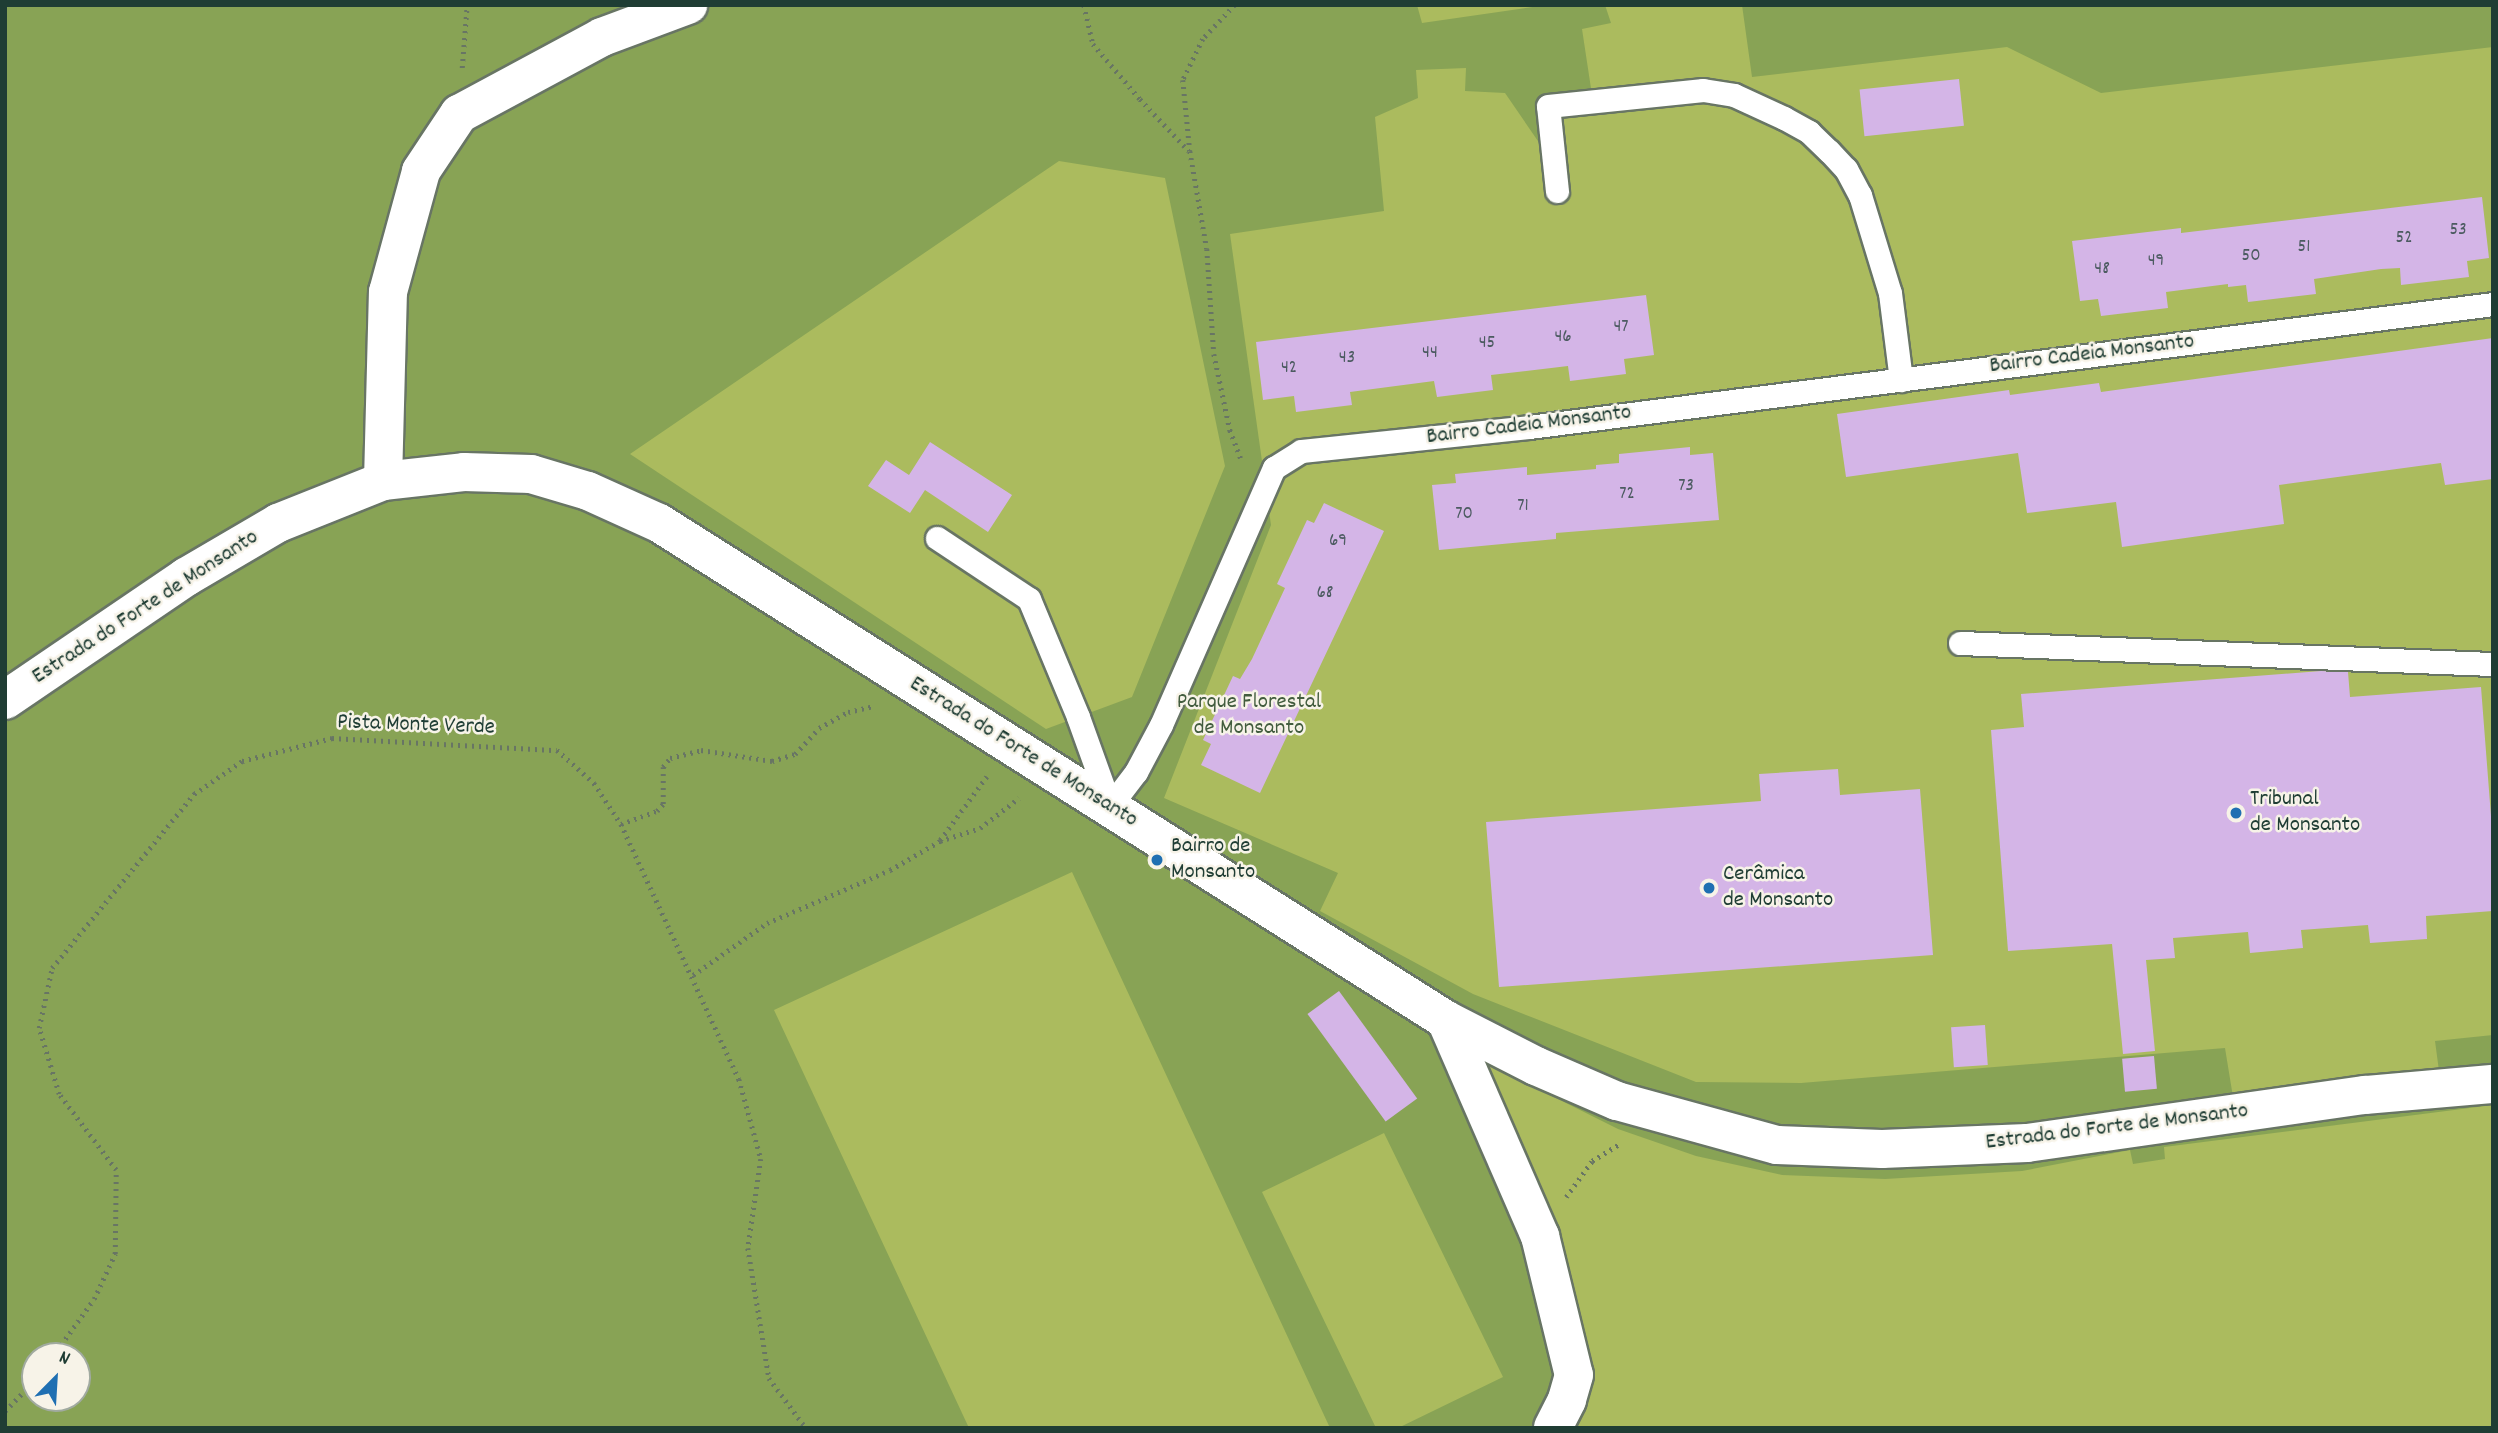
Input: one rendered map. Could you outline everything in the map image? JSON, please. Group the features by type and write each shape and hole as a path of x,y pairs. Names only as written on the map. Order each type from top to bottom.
{"street":[{"path":"383,481 388,292 421,171 459,114 602,37 688,5"},
{"name":"Estrada do Forte de Monsanto","path":"5,700 197,570 278,523 383,481 464,472 531,474 587,491 659,523 1446,1020 1536,1066 1617,1101 1777,1145 1882,1149 2027,1143 2366,1095 2493,1084"},
{"path":"1446,1020 1540,1236 1574,1375 1567,1400 1553,1428"}],"lane":[{"path":"1557,191 1548,106 1703,90 1734,95 1784,118 1809,132 1829,150 1846,169 1860,195 1890,293 1901,380"},
{"name":"Bairro Cadeia Monsanto","path":"1110,806 1136,772 1161,725 1274,468 1301,451 1529,427 2493,304"},
{"path":"937,538 1029,599 1078,717 1110,806"},
{"path":"1959,643 2493,664"}],"path":[{"path":"459,114 467,5"},
{"path":"1084,5 1093,44 1190,152"},
{"path":"1235,5 1203,39 1184,80 1190,152 1207,249 1214,354 1230,430 1258,501"},
{"path":"621,824 657,811 663,804 663,767 670,758 701,750 772,761 795,754 819,728 848,712 875,706"},
{"name":"Pista Monte Verde","path":"63,1342 94,1299 115,1254 116,1170 59,1094 39,1028 52,968 194,794 242,761 332,738 557,750 594,783 621,824 693,975 738,1079 761,1159 748,1248 769,1378 806,1428"},
{"path":"940,841 1011,743"},
{"path":"693,975 767,923 890,870 940,841 980,828 1055,771"},
{"path":"1540,1236 1592,1161 1624,1142"},
{"path":"5,1411 21,1394"}],"green space":[{"name":"Parque Florestal de Monsanto","path":"5,5 2493,5 2493,1428 5,1428"},
{"path":"5,5 1417,5 1422,23 1546,5 1605,5 1611,23 1582,29 1592,95 1535,103 1540,144 1505,93 1465,91 1466,68 1416,70 1418,98 1375,117 1384,211 1230,234 1271,525 1164,798 1338,873 1320,911 1473,994 1696,1082 1801,1083 2225,1048 2233,1097 2439,1071 2435,1041 2493,1035 2493,1105 2164,1147 2165,1159 2133,1164 2130,1150 2022,1171 1885,1179 1782,1175 1696,1156 1618,1129 1454,1047 1574,1375 1553,1428 1398,1428 1503,1377 1384,1133 1262,1192 1376,1428 1330,1428 1072,872 774,1010 969,1428 5,1428","holes":["1059,161 1165,178 1225,466 1132,697 1046,729 630,454"]},
{"path":"1742,5 2493,5 2493,47 2101,93 2007,47 1752,77"}],"building":[{"path":"1959,79 1964,126 1864,136 1860,89"},
{"path":"2482,197 2489,258 2467,261 2469,277 2401,285 2400,268 2381,269 2314,279 2316,294 2248,302 2246,285 2228,287 2228,284 2166,292 2168,308 2101,316 2098,299 2080,301 2072,241 2181,228 2181,233"},
{"path":"1646,295 1654,355 1624,359 1626,374 1570,381 1568,366 1491,375 1493,390 1437,397 1434,381 1350,392 1352,405 1296,412 1294,396 1263,400 1256,342"},
{"path":"2493,338 2493,479 2445,485 2441,463 2279,485 2284,524 2122,547 2116,502 2027,513 2018,453 1846,477 1837,414 2009,390 2010,395 2099,383 2101,392"},
{"path":"930,442 1012,495 988,532 925,490 910,513 868,486 886,460 909,475"},
{"path":"1690,447 1690,455 1713,453 1719,520 1556,533 1556,539 1439,550 1432,485 1456,483 1455,474 1527,467 1527,475 1596,469 1596,465 1619,463 1619,454"},
{"path":"1324,503 1384,531 1260,793 1201,765 1211,744 1203,740 1233,676 1240,679 1252,659 1285,588 1277,584 1307,520 1314,523"},
{"path":"2321,671 2348,672 2350,697 2481,687 2493,842 2493,911 2426,916 2427,939 2370,943 2368,925 2301,930 2303,948 2250,953 2248,932 2173,938 2175,958 2146,960 2155,1051 2123,1054 2112,944 2008,951 1991,730 2024,727 2021,694"},
{"name":"Cerâmica de Monsanto","path":"1838,769 1840,795 1920,789 1933,955 1499,987 1486,822 1761,801 1759,774"},
{"path":"1339,991 1417,1099 1386,1122 1307,1014"},
{"path":"1985,1025 1988,1065 1954,1067 1951,1027"},
{"path":"2154,1056 2157,1089 2125,1092 2122,1059"}],"place":[{"name":"Tribunal de Monsanto","path":"2236,813"},
{"name":"Bairro de Monsanto","path":"1157,860"},
{"name":"Cerâmica de Monsanto","path":"1709,888"}]}
